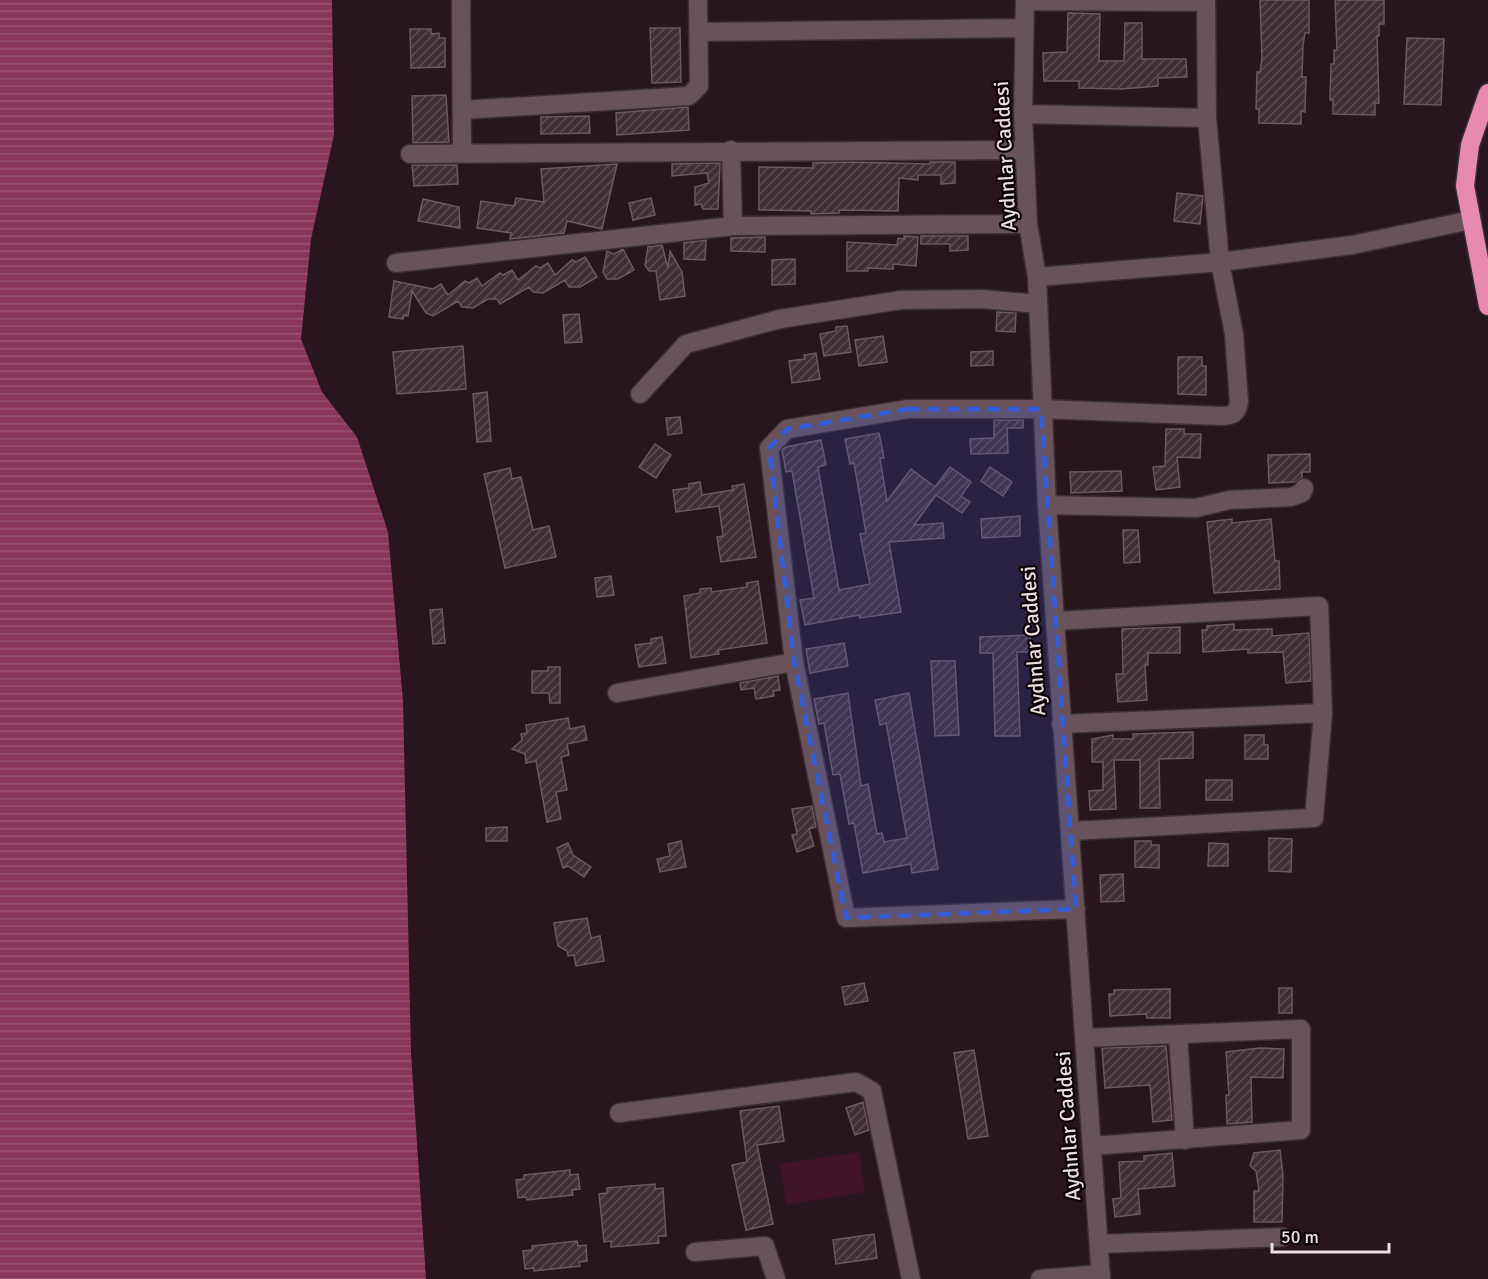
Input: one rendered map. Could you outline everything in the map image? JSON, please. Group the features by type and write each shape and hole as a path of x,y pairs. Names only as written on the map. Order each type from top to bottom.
{"highway":[{"path":"1488,93 1470,145 1465,186 1488,306"}],"street":[{"path":"461,0 462,153"},
{"path":"462,110 689,96 699,86 698,0"},
{"path":"1025,1 1206,1 1207,118 1220,262 1228,296 1237,365 1239,402 1233,415 1041,409 908,409 787,429 769,448 794,662 846,918 1076,909"},
{"name":"Aydınlar Caddesi","path":"1025,1 1024,150 1029,224 1037,277 1041,409 1061,724 1071,831 1101,1277"},
{"path":"698,32 1024,28"},
{"path":"1023,114 1207,118"},
{"path":"731,150 733,226"},
{"path":"410,154 731,150 1024,150"},
{"path":"1037,277 1220,262 1352,245 1471,220"},
{"path":"396,263 733,226 1029,224"},
{"path":"640,394 686,344 780,319 901,300 982,299 1038,304"},
{"path":"1047,505 1196,508 1229,500 1291,497 1302,493 1304,488"},
{"path":"1056,621 1319,606 1323,713 1314,818 1071,831"},
{"path":"617,693 794,662"},
{"path":"1061,724 1323,713"},
{"path":"1084,1038 1301,1029 1301,1130 1092,1146"},
{"path":"1178,1035 1185,1140"},
{"path":"618,1113 856,1082 872,1090 911,1279"},
{"path":"1099,1244 1282,1237"},
{"path":"695,1252 765,1246 776,1279"},
{"path":"1040,1279 1101,1277"}],"highlighted area":[{"path":"908,409 1041,409 1076,909 846,918 794,662 769,448 787,429"}],"shaded area":[{"path":"0,0 332,0 334,135 311,239 301,339 322,392 357,437 388,532 403,701 411,1053 426,1279 0,1279"},
{"path":"859,1152 865,1192 786,1205 780,1164"}],"building":[{"path":"1260,0 1309,0 1309,33 1305,33 1303,45 1302,77 1306,77 1305,112 1301,111 1301,124 1259,123 1259,109 1256,109 1257,72 1260,72 1262,58"},
{"path":"1335,0 1384,0 1384,24 1379,24 1379,36 1377,36 1379,103 1375,103 1375,115 1333,114 1333,100 1330,100 1331,64 1334,64 1334,50 1337,50"},
{"path":"1068,13 1100,14 1099,61 1124,61 1125,23 1142,23 1142,59 1186,59 1187,77 1158,78 1158,86 1121,89 1079,88 1079,81 1044,81 1043,53 1067,52"},
{"path":"650,28 680,28 681,82 652,83"},
{"path":"410,29 431,29 431,34 439,33 439,38 445,38 445,67 411,68"},
{"path":"1407,38 1444,39 1441,105 1404,104"},
{"path":"446,95 449,142 413,143 412,96"},
{"path":"688,107 689,130 617,135 616,113"},
{"path":"589,116 590,133 541,134 541,117"},
{"path":"930,162 955,162 955,183 941,184 941,175 918,175 918,180 899,178 898,211 839,210 839,213 811,214 811,211 759,210 759,167 813,168 813,163 930,164"},
{"path":"720,163 718,209 703,209 701,204 695,205 695,187 709,183 707,173 672,176 672,164"},
{"path":"617,164 602,229 567,221 564,233 510,239 511,233 477,228 481,201 514,206 516,198 544,202 541,169"},
{"path":"412,165 457,165 458,184 414,186"},
{"path":"1177,193 1203,196 1200,224 1174,221"},
{"path":"651,198 655,215 633,220 629,203"},
{"path":"423,199 459,207 460,228 418,221"},
{"path":"904,236 918,237 916,266 893,264 893,269 868,268 868,271 847,271 847,242 897,245 898,238 904,239"},
{"path":"921,236 968,236 968,250 950,251 950,244 921,244"},
{"path":"765,237 765,252 731,251 731,238"},
{"path":"706,240 705,260 684,259 684,243"},
{"path":"662,245 668,268 670,251 682,272 685,296 660,300 656,271 649,271 645,265 648,247"},
{"path":"623,249 634,270 618,279 607,279 603,272 607,251 614,254"},
{"path":"585,257 597,277 580,287 569,287 565,280 543,293 533,292 529,287 500,304 497,299 488,299 473,308 462,307 458,301 433,316 426,313 412,291 408,316 404,315 403,319 389,317 394,281 433,289 441,284 448,295 465,281 469,283 477,278 482,286 500,273 503,275 512,270 518,280 536,266 540,268 548,263 555,275 572,260 576,262"},
{"path":"795,259 795,284 772,285 772,260"},
{"path":"997,312 1016,313 1015,332 996,331"},
{"path":"579,314 582,342 565,343 563,315"},
{"path":"847,326 851,352 824,356 820,334 836,331 836,327"},
{"path":"883,336 887,362 859,366 855,340"},
{"path":"463,346 466,389 397,394 393,352"},
{"path":"993,351 993,365 971,366 971,352"},
{"path":"816,353 820,379 792,383 789,361 805,359 804,355"},
{"path":"1178,357 1202,357 1202,366 1206,366 1206,395 1178,394"},
{"path":"487,392 491,441 477,442 473,394"},
{"path":"680,417 682,433 668,435 666,418"},
{"path":"994,420 1023,420 1023,428 1007,428 1008,453 971,454 970,439 994,438"},
{"path":"1166,429 1184,429 1184,434 1201,434 1200,458 1177,457 1180,487 1156,490 1153,467 1165,466"},
{"path":"879,433 884,458 880,458 887,501 911,469 935,487 950,467 971,482 961,496 970,502 962,513 936,495 914,525 943,523 944,538 889,542 901,612 860,618 859,615 805,625 800,600 814,598 792,471 786,472 782,450 786,447 821,440 826,465 818,467 839,590 870,584 860,534 866,533 854,463 850,464 845,439"},
{"path":"655,444 671,455 656,478 639,467"},
{"path":"1310,454 1310,472 1302,472 1302,477 1295,482 1269,483 1268,455"},
{"path":"990,467 1012,482 1003,496 981,481"},
{"path":"510,468 512,479 521,477 533,530 549,526 556,557 505,568 484,474"},
{"path":"1121,471 1122,491 1071,493 1070,472"},
{"path":"700,482 702,495 733,490 732,486 744,484 756,557 721,562 717,537 723,536 719,506 676,512 673,490 689,488 689,484"},
{"path":"1020,516 1020,536 982,538 981,519"},
{"path":"1232,519 1232,523 1271,519 1275,561 1279,561 1280,589 1214,593 1207,522"},
{"path":"1123,530 1138,530 1140,562 1124,563"},
{"path":"611,576 614,595 597,597 595,578"},
{"path":"758,581 767,643 718,650 719,654 691,658 684,596 700,593 700,589 711,588 712,592 747,587 746,583"},
{"path":"442,609 445,643 433,644 430,610"},
{"path":"1234,624 1234,630 1272,629 1272,636 1309,633 1311,681 1286,683 1283,652 1248,653 1248,649 1203,652 1202,630 1207,630 1207,626"},
{"path":"1180,627 1180,653 1148,653 1148,665 1145,665 1147,700 1118,702 1116,674 1123,674 1122,629"},
{"path":"1030,635 1031,652 1017,652 1020,736 995,736 993,653 980,653 980,637"},
{"path":"662,637 666,663 639,667 635,645 651,643 651,639"},
{"path":"844,643 848,666 810,673 806,649"},
{"path":"931,661 955,661 959,735 935,736"},
{"path":"548,667 560,667 560,703 550,703 549,693 532,693 532,671 548,671"},
{"path":"778,676 780,690 773,691 774,696 756,699 754,688 741,690 740,683"},
{"path":"848,693 861,786 868,784 877,834 882,833 884,842 907,838 886,723 880,725 875,700 909,693 938,869 912,873 911,864 863,873 854,823 849,824 840,774 833,775 824,723 819,724 814,699"},
{"path":"568,718 570,729 584,726 587,740 567,744 569,755 561,757 567,790 556,792 561,819 547,822 536,761 526,763 525,754 512,749 522,740 521,734 527,733 526,725"},
{"path":"1193,732 1193,758 1159,759 1160,808 1140,808 1140,760 1114,760 1116,809 1090,810 1089,791 1103,790 1103,762 1092,762 1092,739 1113,735 1113,739 1133,739 1133,734"},
{"path":"1245,735 1264,735 1264,745 1268,745 1268,759 1245,759"},
{"path":"1206,780 1232,780 1232,800 1206,800"},
{"path":"812,806 816,827 809,829 814,846 797,852 792,835 797,834 792,809"},
{"path":"507,827 507,841 486,841 486,828"},
{"path":"1269,838 1292,839 1291,872 1269,871"},
{"path":"681,841 686,867 660,872 657,859 670,856 668,844"},
{"path":"1135,841 1151,841 1151,845 1159,845 1159,868 1135,867"},
{"path":"568,843 573,855 591,867 584,877 568,866 563,868 557,848"},
{"path":"1209,843 1228,844 1228,866 1208,866"},
{"path":"1123,874 1124,901 1101,902 1100,875"},
{"path":"587,918 591,938 600,936 604,961 576,966 574,955 568,956 567,951 558,946 554,923"},
{"path":"864,983 868,1001 845,1005 842,987"},
{"path":"1279,988 1292,988 1292,1013 1279,1013"},
{"path":"1170,989 1170,1018 1147,1018 1146,1014 1110,1016 1109,994 1114,994 1114,990"},
{"path":"1166,1046 1172,1120 1153,1122 1150,1085 1105,1088 1102,1048"},
{"path":"1260,1048 1284,1049 1283,1078 1251,1077 1252,1122 1227,1124 1226,1095 1229,1095 1226,1052"},
{"path":"974,1050 988,1136 968,1139 954,1053"},
{"path":"863,1102 869,1130 855,1135 846,1108"},
{"path":"779,1106 784,1141 757,1145 773,1224 746,1230 732,1165 747,1162 740,1111"},
{"path":"1280,1150 1283,1175 1282,1222 1254,1222 1254,1191 1259,1191 1256,1171 1250,1166 1254,1153"},
{"path":"1172,1153 1175,1186 1138,1189 1140,1214 1115,1217 1113,1199 1121,1198 1119,1162 1144,1161 1144,1156"},
{"path":"570,1170 570,1175 578,1174 580,1189 572,1190 573,1195 527,1200 526,1197 518,1198 516,1180 524,1179 524,1175"},
{"path":"655,1184 655,1189 663,1188 666,1236 658,1236 659,1243 611,1247 611,1241 604,1242 599,1194 607,1193 607,1188"},
{"path":"874,1234 877,1258 836,1264 833,1240"},
{"path":"577,1241 578,1246 586,1245 587,1261 579,1262 580,1266 534,1271 534,1268 525,1269 523,1251 532,1250 532,1246"}]}
